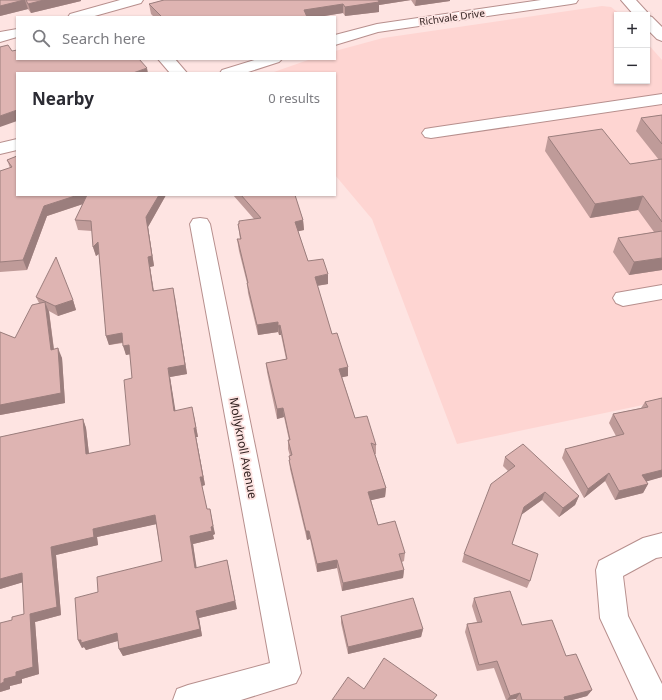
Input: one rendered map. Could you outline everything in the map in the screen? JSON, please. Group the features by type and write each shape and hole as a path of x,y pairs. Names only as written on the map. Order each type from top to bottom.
{"street":[{"path":"78,16 115,3 136,0"},
{"name":"Richvale Drive","path":"336,40 377,28 497,5 571,0"},
{"path":"628,0 639,12"},
{"path":"115,3 127,16"},
{"path":"650,23 662,36"},
{"path":"0,37 16,33"},
{"path":"167,60 178,72"},
{"path":"231,72 271,60"},
{"path":"431,133 662,99"},
{"path":"0,149 16,144"},
{"name":"Mollyknoll Avenue","path":"188,700 286,673 200,224"},
{"path":"623,298 662,292"},
{"path":"654,700 614,618 609,570 652,547 662,545"}],"shaded area":[{"path":"602,6 611,7 617,12 614,12 614,84 650,84 650,46 662,60 662,401 457,444 372,219 336,176 336,72 274,72 308,60 336,60 336,51 383,38"}],"building":[{"path":"0,0 24,0 0,6"},
{"path":"26,0 44,0 28,4"},
{"path":"164,0 378,0 379,2 345,7 343,4 304,10 307,16 161,16 149,4"},
{"path":"8,45 12,51 16,50 16,60 140,60 147,68 136,72 16,72 16,110 0,116 0,47"},
{"path":"662,115 662,144 641,118"},
{"path":"602,129 630,164 662,159 662,222 643,196 595,204 548,137"},
{"path":"16,156 16,196 75,196 44,206 23,260 0,262 0,171 12,167 7,160"},
{"path":"87,196 158,196 146,217 152,256 148,257 153,291 173,288 185,365 168,368 174,411 192,407 196,428 194,428 203,477 200,477 207,509 210,509 213,526 211,527 212,531 190,536 195,568 227,560 235,601 196,611 200,629 119,649 117,633 81,643 81,640 78,640 75,598 98,592 97,577 162,561 155,515 93,529 94,537 51,547 57,607 30,614 33,667 16,672 16,676 4,679 4,682 0,684 0,623 12,620 12,617 24,614 22,573 0,579 0,437 83,419 86,454 130,445 124,380 132,378 129,345 123,346 122,333 106,336 98,242 93,247 91,221 75,220"},
{"path":"242,196 295,196 303,220 295,222 308,261 323,259 328,274 315,277 332,334 337,333 348,367 339,369 355,418 367,416 376,445 371,443 386,488 368,492 378,525 395,521 405,553 399,554 404,570 343,583 337,560 317,564 309,531 306,531 289,460 289,456 292,455 283,408 277,409 266,363 287,359 280,325 278,326 278,322 257,325 237,239 241,239 238,224 239,221 261,218"},
{"path":"662,231 662,258 634,262 618,238"},
{"path":"56,257 73,300 55,306 36,297"},
{"path":"45,302 51,350 58,348 61,393 0,405 0,332 15,338 32,305"},
{"path":"662,398 662,470 642,475 648,484 619,491 609,473 588,489 565,449 624,434 613,414 648,407 645,402"},
{"path":"523,444 579,496 563,508 545,492 524,507 512,544 538,554 530,581 464,554 491,484 515,466 505,457"},
{"path":"510,591 522,625 552,620 566,656 576,654 592,690 564,697 565,700 522,700 520,693 510,696 497,661 479,665 467,624 482,622 474,598"},
{"path":"413,598 423,629 348,647 341,616"},
{"path":"384,658 437,695 433,700 332,700 348,677 364,689"}]}
